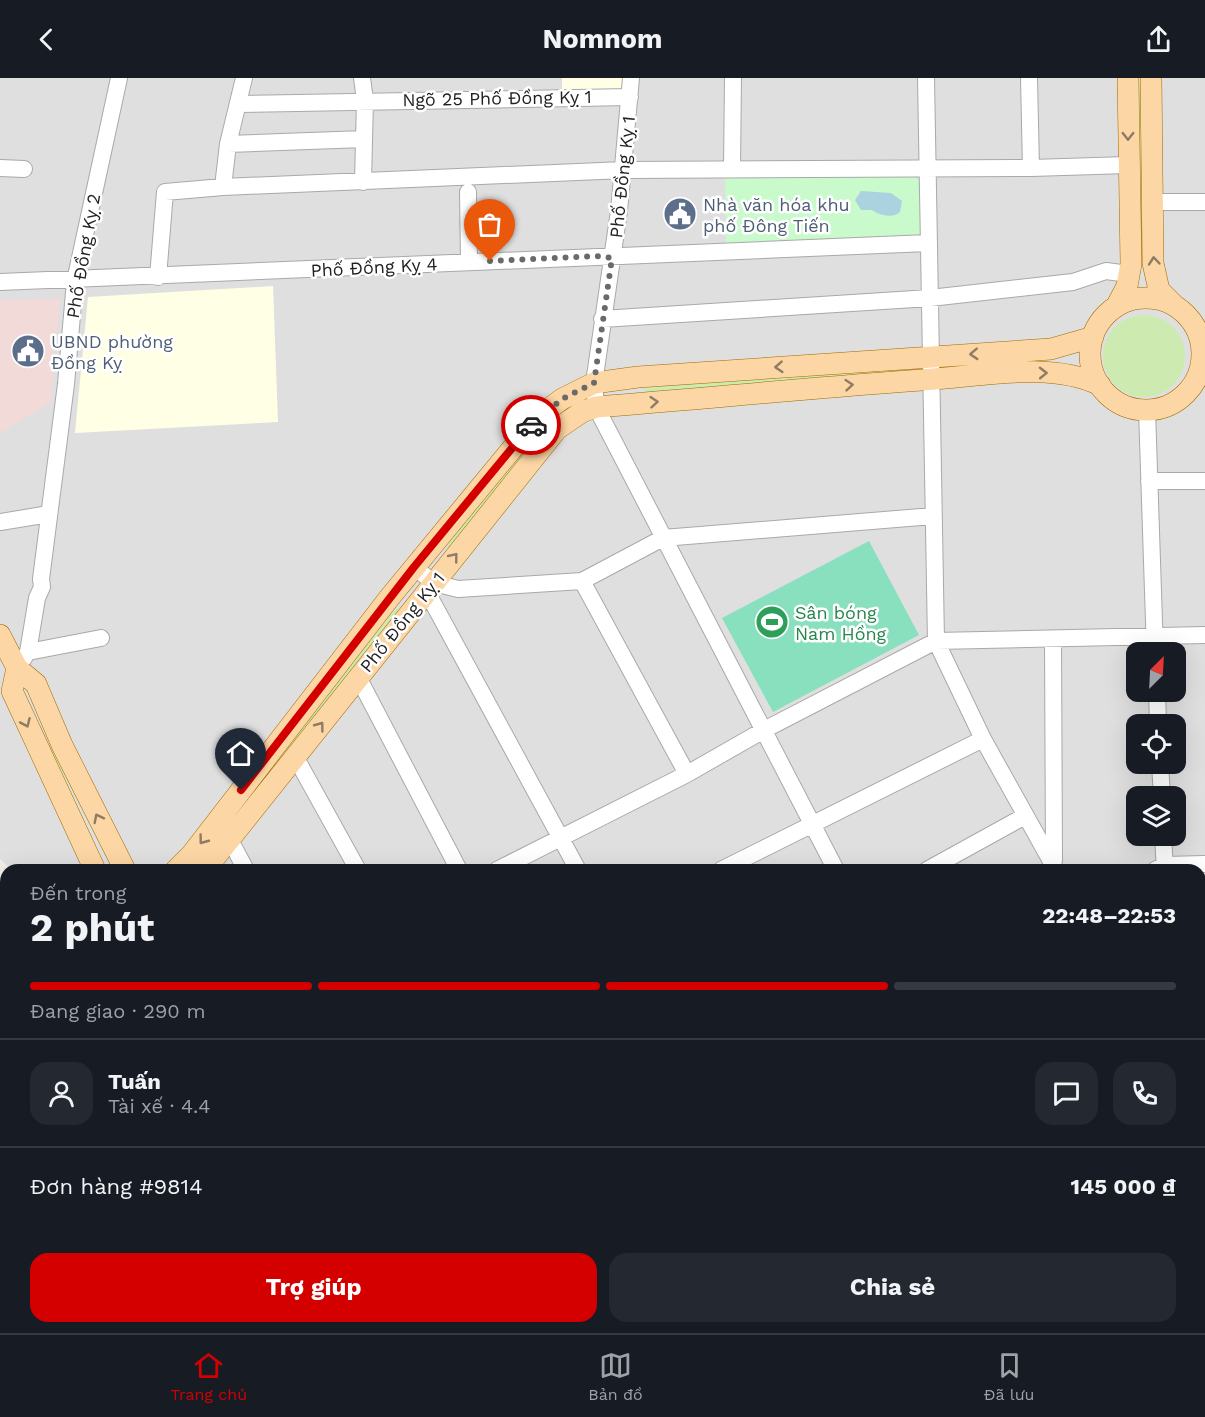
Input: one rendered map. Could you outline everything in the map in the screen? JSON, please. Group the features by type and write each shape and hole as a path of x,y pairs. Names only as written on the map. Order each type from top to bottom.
{"main road":[{"path":"1100,385 1092,365 1093,337 1102,320 1116,307 1124,295 1129,274 1131,247 1128,78"},
{"path":"596,407 933,379 1050,372 1073,374 1100,385 1121,403 1147,410 1161,408 1179,399 1193,384 1203,365 1203,340 1193,323 1163,295 1157,282 1153,255 1151,78"},
{"path":"1116,307 1133,300 1152,298 1180,310"},
{"path":"594,383 639,377 1051,349 1093,337"},
{"name":"Phố Đồng Kỵ 1","path":"182,864 414,567 540,416 562,399 594,383"},
{"name":"Phố Đồng Kỵ 1","path":"210,864 557,429 582,412 596,407"},
{"path":"0,634 22,660 36,684 67,754 125,864"},
{"path":"22,660 12,691 92,864"}],"street":[{"name":"Phố Đồng Kỵ 2","path":"22,660 37,598 35,587 40,579 66,384 75,281 120,78"},
{"path":"223,187 228,144 244,78"},
{"path":"362,78 365,100 363,182"},
{"name":"Phố Đồng Kỵ 1","path":"596,407 594,383 624,170 631,78"},
{"path":"732,169 733,78"},
{"path":"926,78 936,641 983,739 1053,864"},
{"path":"1029,78 1031,168"},
{"name":"Ngõ 25 Phố Đồng Kỵ 1","path":"238,104 630,97"},
{"path":"228,144 364,139"},
{"path":"158,277 165,192 223,187 624,170 1031,168 1128,165"},
{"path":"0,168 24,169"},
{"path":"468,192 469,262"},
{"path":"1153,202 1205,202"},
{"name":"Phố Đồng Kỵ 4","path":"0,282 75,281 928,243"},
{"path":"603,319 930,298 1073,282 1106,270 1129,274"},
{"path":"596,407 833,864"},
{"path":"1147,410 1154,642"},
{"path":"1149,481 1205,481"},
{"path":"0,522 49,514"},
{"path":"430,587 458,589 582,581 663,538 933,516"},
{"path":"414,567 430,587 575,864"},
{"path":"582,581 687,774"},
{"path":"1165,642 1205,635"},
{"path":"22,660 101,638"},
{"path":"509,864 687,774 764,730 936,641 1053,640 1126,643"},
{"path":"1053,640 1055,864"},
{"path":"358,677 456,864"},
{"path":"733,864 983,739"},
{"path":"296,758 355,864"},
{"path":"938,864 1025,816"},
{"path":"230,840 243,864"},
{"path":"1162,864 1163,846"}],"shaded area":[{"path":"0,78 1205,78 1205,864 5,864 0,859"},
{"path":"562,78 622,78 622,95 562,95"},
{"path":"273,286 278,422 75,433 88,297"},
{"name":"UBND phường Đồng Kỵ","path":"60,299 51,402 0,433 0,300"}],"green space":[{"path":"1137,78 1144,78 1144,257 1142,257"},
{"path":"909,175 921,181 921,230 918,235 726,245 725,178"},
{"path":"1144,315 1160,318 1173,327 1182,340 1185,356 1182,372 1173,385 1160,394 1144,397 1128,394 1115,385 1106,372 1103,356 1106,340 1115,327 1128,318"},
{"path":"902,371 647,394 644,390 649,386"},
{"path":"531,438 535,442 450,549 446,545"},
{"path":"869,541 919,635 773,712 722,618"},
{"path":"397,608 399,611 198,864 198,861 343,670"},
{"path":"27,686 106,856 54,756"}],"water":[{"path":"861,191 891,193 902,201 900,212 890,216 872,210 861,210 855,200"}],"way so far":[{"path":"490,261 596,256 612,258 594,383 571,393 545,411 531,425"}],"place":[{"name":"Nhà văn hóa khu phố Đông Tiến","path":"680,214"},
{"name":"UBND phường Đồng Kỵ","path":"28,351"},
{"name":"Sân bóng Nam Hồng","path":"772,622"}],"route":[{"path":"241,790 414,567 531,425"}]}
